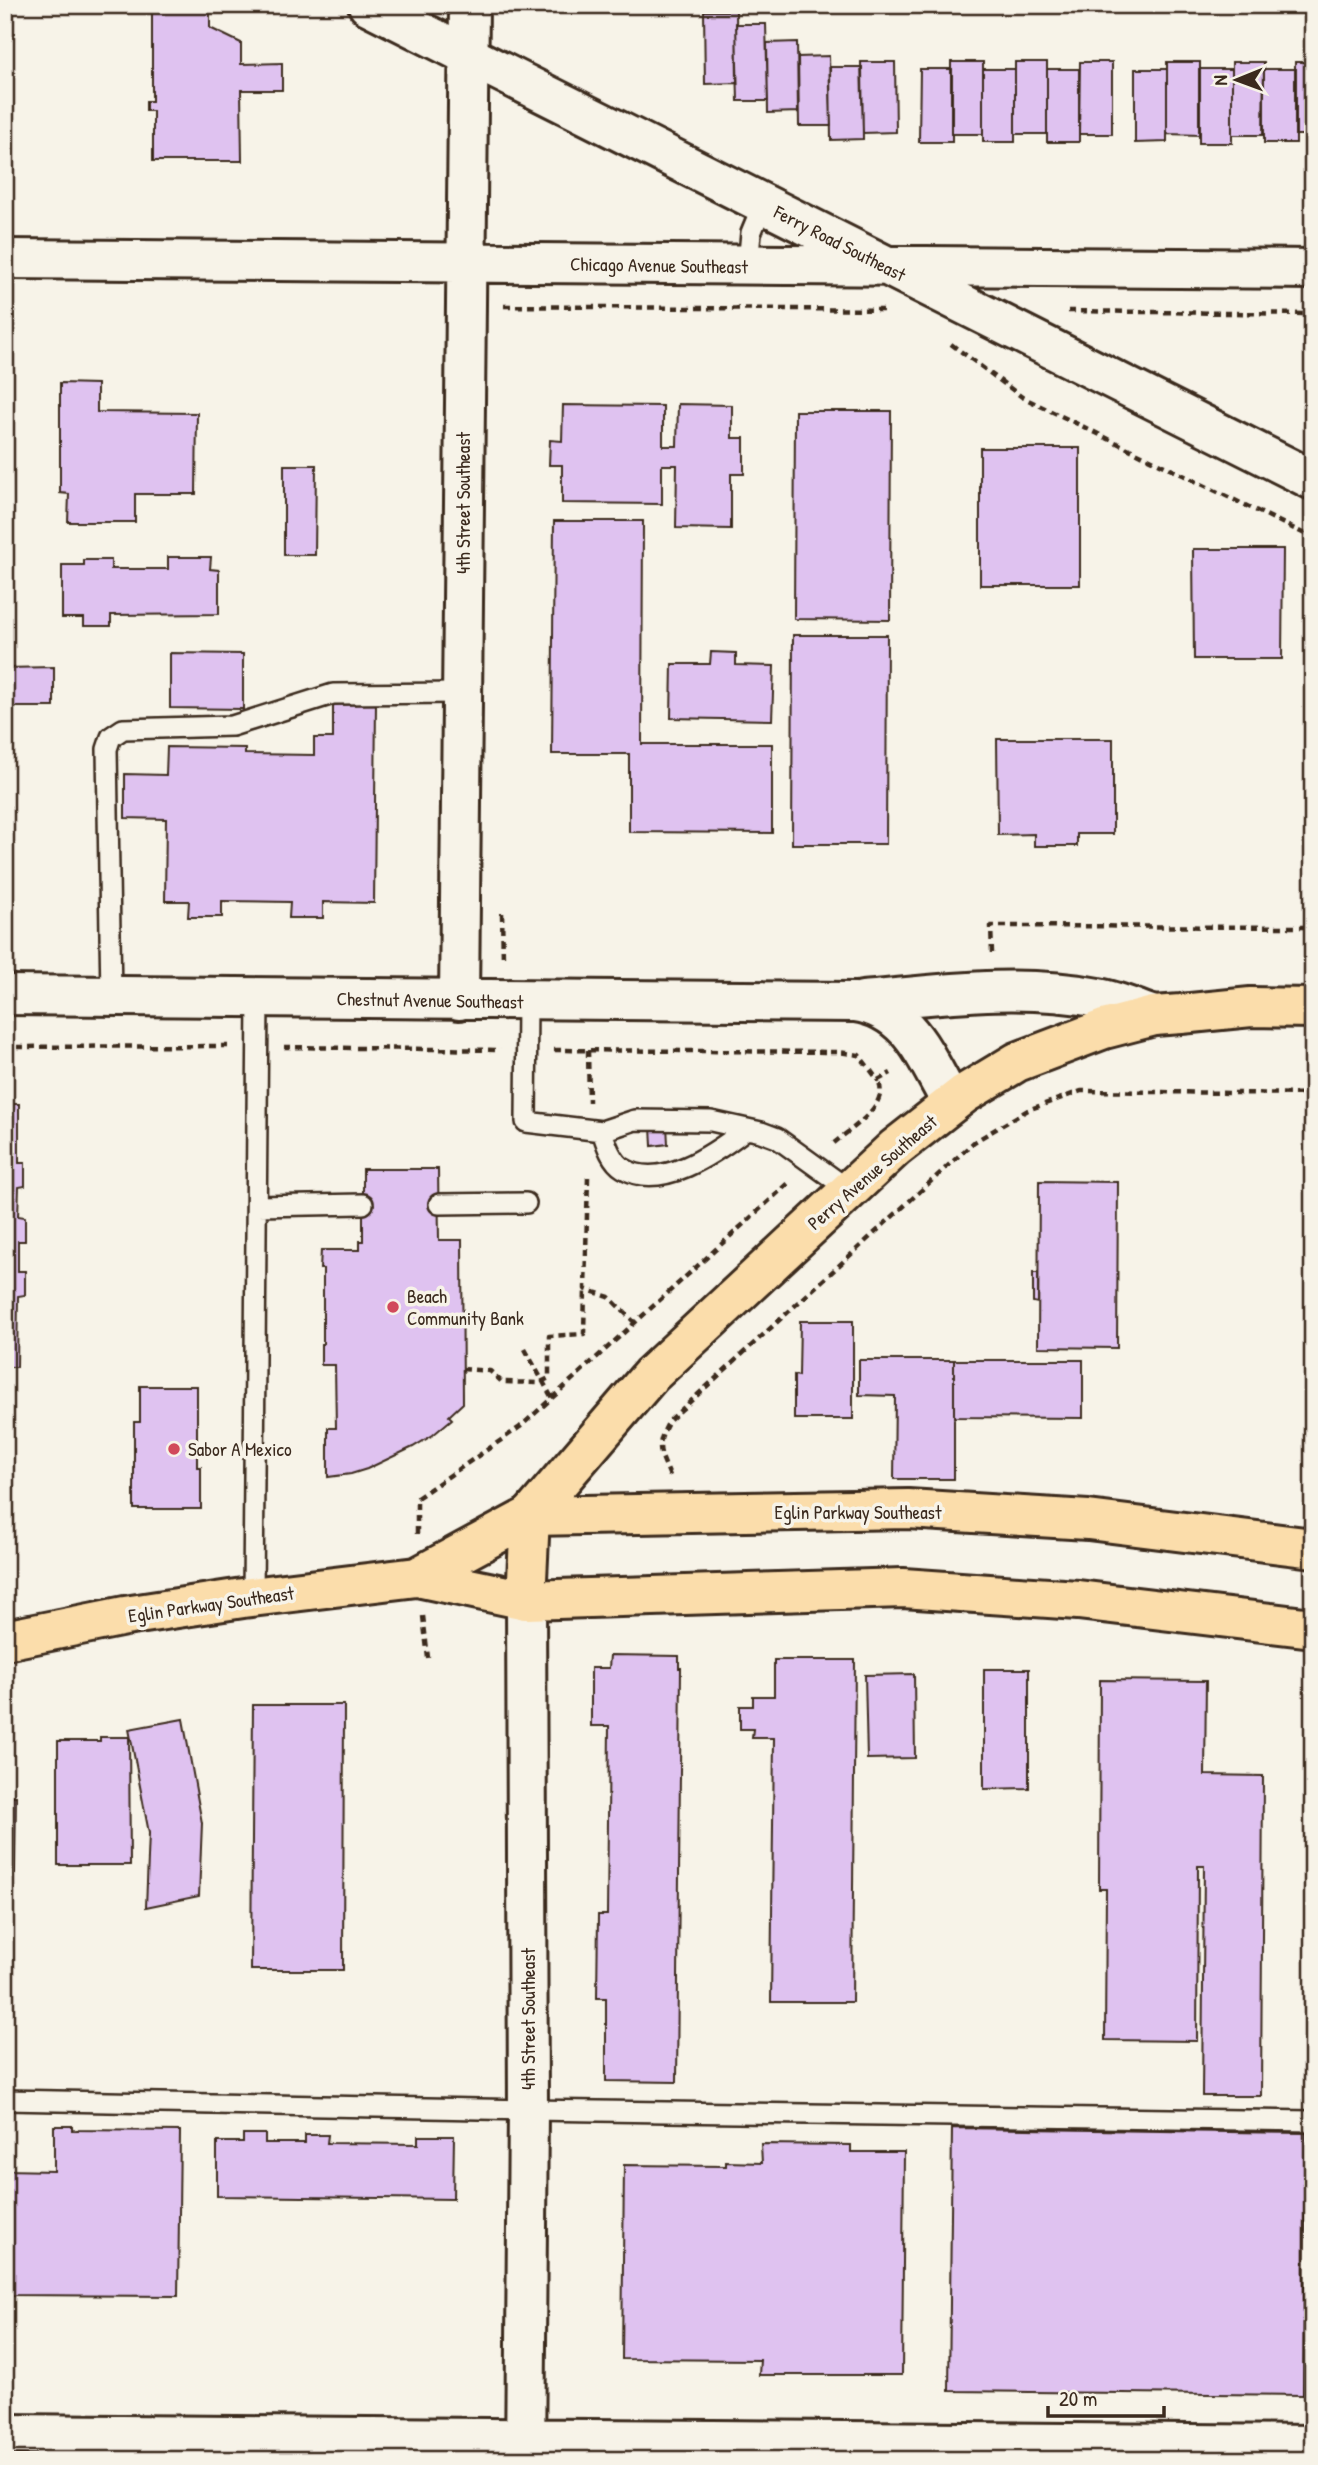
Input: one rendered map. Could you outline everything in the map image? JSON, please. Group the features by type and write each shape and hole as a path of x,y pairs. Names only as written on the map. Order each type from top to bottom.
{"main road":[{"name":"Perry Avenue Southeast","path":"530,1516 651,1375 895,1148 952,1103 1017,1062 1104,1029 1154,1016 1251,1007 1313,1008"},
{"name":"Eglin Parkway Southeast","path":"418,1577 530,1516 908,1509 1088,1520 1313,1548"},
{"path":"526,1600 530,1516"},
{"name":"Eglin Parkway Southeast","path":"5,1640 125,1616 253,1596 418,1577 526,1600 903,1588 1078,1600 1313,1628"}],"street":[{"name":"Ferry Road Southeast","path":"368,5 1313,480"},
{"name":"4th Street Southeast","path":"459,985 469,5"},
{"name":"Chicago Avenue Southeast","path":"5,259 1313,270"},
{"name":"Chestnut Avenue Southeast","path":"5,995 258,998 459,985 527,1001 855,1002 992,990 1100,998 1154,1016"},
{"name":"Chestnut Avenue Southeast","path":"855,1002 869,1004 899,1020 915,1038 952,1103"},
{"name":"4th Street Southeast","path":"525,2449 528,2110 526,1600"},
{"path":"5,2434 525,2449 1313,2445"}],"lane":[{"path":"748,265 751,233 763,204"},
{"path":"111,996 107,748 111,737 123,729 232,726 333,694 462,692"},
{"path":"253,1596 258,998"},
{"path":"527,1001 526,1122 596,1130 635,1121 711,1121 778,1138 849,1190"},
{"path":"596,1130 620,1167 639,1175 656,1175 689,1166 720,1149 745,1130"},
{"path":"439,1203 526,1203"},
{"path":"257,1206 363,1204"},
{"path":"5,2100 1313,2120"}],"path":[{"path":"947,341 1022,397 1313,538"},
{"path":"459,985 503,972 502,905"},
{"path":"462,1369 490,1371 502,1382 543,1381 549,1378 549,1336 584,1334 596,1130 588,1050"},
{"path":"418,1577 417,1498 520,1427 872,1110 880,1098 878,1080"},
{"path":"660,1513 670,1475 660,1456 659,1440 669,1421 974,1142 1028,1110 1081,1091 1313,1094"},
{"path":"585,1290 608,1297 635,1324"},
{"path":"525,1349 552,1398"}],"building":[{"path":"152,5 206,5 210,7 210,28 241,43 241,64 282,63 282,90 241,90 242,161 153,161 153,111 146,111 146,101 152,101"},
{"path":"571,5 643,5 643,8 571,9"},
{"path":"704,11 736,11 737,83 705,84"},
{"path":"736,24 766,24 768,101 738,101"},
{"path":"797,42 798,112 768,113 767,43"},
{"path":"829,56 831,126 799,126 798,57"},
{"path":"861,62 895,62 896,132 863,133"},
{"path":"951,62 983,62 983,134 951,134"},
{"path":"1015,62 1047,62 1047,134 1015,134"},
{"path":"1080,62 1112,62 1112,134 1079,134"},
{"path":"1167,62 1200,62 1200,135 1167,134"},
{"path":"1232,62 1264,62 1263,135 1232,135"},
{"path":"1295,62 1313,62 1313,135 1295,135"},
{"path":"830,67 862,67 863,139 831,140"},
{"path":"920,69 952,69 952,142 919,142"},
{"path":"983,69 1015,69 1015,142 983,142"},
{"path":"1047,69 1079,69 1079,142 1047,142"},
{"path":"1135,69 1167,69 1167,142 1135,143"},
{"path":"1199,69 1232,69 1232,143 1199,143"},
{"path":"1264,69 1296,69 1296,143 1264,143"},
{"path":"60,383 97,384 97,412 197,413 196,494 135,494 135,522 68,522 69,494 60,493"},
{"path":"678,404 732,405 732,438 744,438 744,474 731,474 731,529 676,528 677,465 662,465 662,504 562,503 562,465 549,465 550,440 562,441 563,405 663,406 663,446 677,446"},
{"path":"795,411 891,411 890,620 794,619"},
{"path":"5,423 11,423 10,508 5,508"},
{"path":"980,448 1080,448 1080,585 980,585"},
{"path":"284,465 316,465 315,555 284,555"},
{"path":"554,521 643,521 642,744 772,744 772,833 629,832 629,754 552,754"},
{"path":"1193,549 1283,549 1282,659 1194,659"},
{"path":"168,557 211,557 210,569 219,570 219,614 111,615 111,626 84,626 84,618 62,618 62,565 84,565 84,560 111,560 111,569 168,569"},
{"path":"793,635 887,635 886,844 792,844"},
{"path":"711,652 736,653 736,665 774,666 772,720 671,718 672,664 710,664"},
{"path":"170,653 243,654 243,709 170,708"},
{"path":"54,667 54,707 7,707 8,746 5,746 5,668"},
{"path":"333,703 376,703 374,903 323,902 323,918 289,918 290,902 222,901 222,917 188,917 189,901 165,901 166,819 125,818 125,774 166,775 167,747 245,748 245,754 314,755 314,738 333,738"},
{"path":"997,739 1113,739 1113,834 1077,834 1077,846 1034,846 1034,834 998,835"},
{"path":"5,807 10,807 10,844 5,844"},
{"path":"5,1104 19,1104 19,1163 25,1163 25,1186 19,1187 18,1216 25,1217 25,1241 18,1241 18,1271 25,1271 25,1295 18,1296 17,1367 5,1367"},
{"path":"667,1125 668,1144 652,1146 651,1126"},
{"name":"Beach Community Bank","path":"363,1169 438,1169 439,1240 462,1240 463,1403 449,1416 452,1419 413,1447 367,1469 328,1477 328,1428 336,1428 335,1365 321,1365 321,1250 360,1250 360,1241 363,1241"},
{"path":"1039,1181 1118,1182 1117,1348 1038,1347"},
{"path":"1033,1273 1038,1273 1038,1303 1033,1302"},
{"path":"800,1321 853,1321 853,1419 794,1419 794,1375 799,1376"},
{"path":"859,1360 954,1360 954,1479 894,1479 895,1396 859,1395"},
{"path":"954,1360 1083,1360 1083,1418 954,1417"},
{"path":"140,1386 197,1386 197,1467 201,1467 201,1509 134,1509 134,1422 140,1422"},
{"path":"610,1655 679,1656 681,1668 677,2082 606,2081 606,1998 597,1998 598,1915 607,1915 609,1726 591,1726 591,1668 609,1668"},
{"path":"774,1660 855,1660 852,2002 771,2002 774,1738 752,1738 753,1729 740,1729 740,1706 753,1706 753,1696 774,1696"},
{"path":"984,1669 1029,1669 1029,1788 984,1789"},
{"path":"914,1674 915,1758 867,1759 865,1675"},
{"path":"1100,1680 1206,1681 1205,1775 1263,1776 1261,2096 1202,2096 1204,1866 1198,1866 1197,2041 1105,2040 1106,1889 1099,1889"},
{"path":"253,1705 344,1705 343,1970 251,1970"},
{"path":"183,1719 202,1823 199,1896 146,1907 149,1833 129,1729"},
{"path":"100,1737 129,1737 130,1865 58,1865 58,1741 100,1741"},
{"path":"5,1796 16,1796 15,1873 5,1873"},
{"path":"54,2126 72,2126 72,2130 180,2131 178,2296 5,2295 5,2170 54,2171"},
{"path":"952,2128 1306,2133 1303,2395 949,2391"},
{"path":"243,2134 265,2134 265,2143 305,2143 305,2135 328,2135 327,2143 418,2144 418,2136 454,2136 453,2199 217,2196 217,2142 243,2142"},
{"path":"761,2144 851,2145 851,2152 904,2152 902,2375 759,2375 760,2360 622,2359 624,2165 726,2166 726,2162 762,2163"}],"place":[{"name":"Beach Community Bank","path":"393,1307"},
{"name":"Sabor A Mexico","path":"174,1449"}]}
